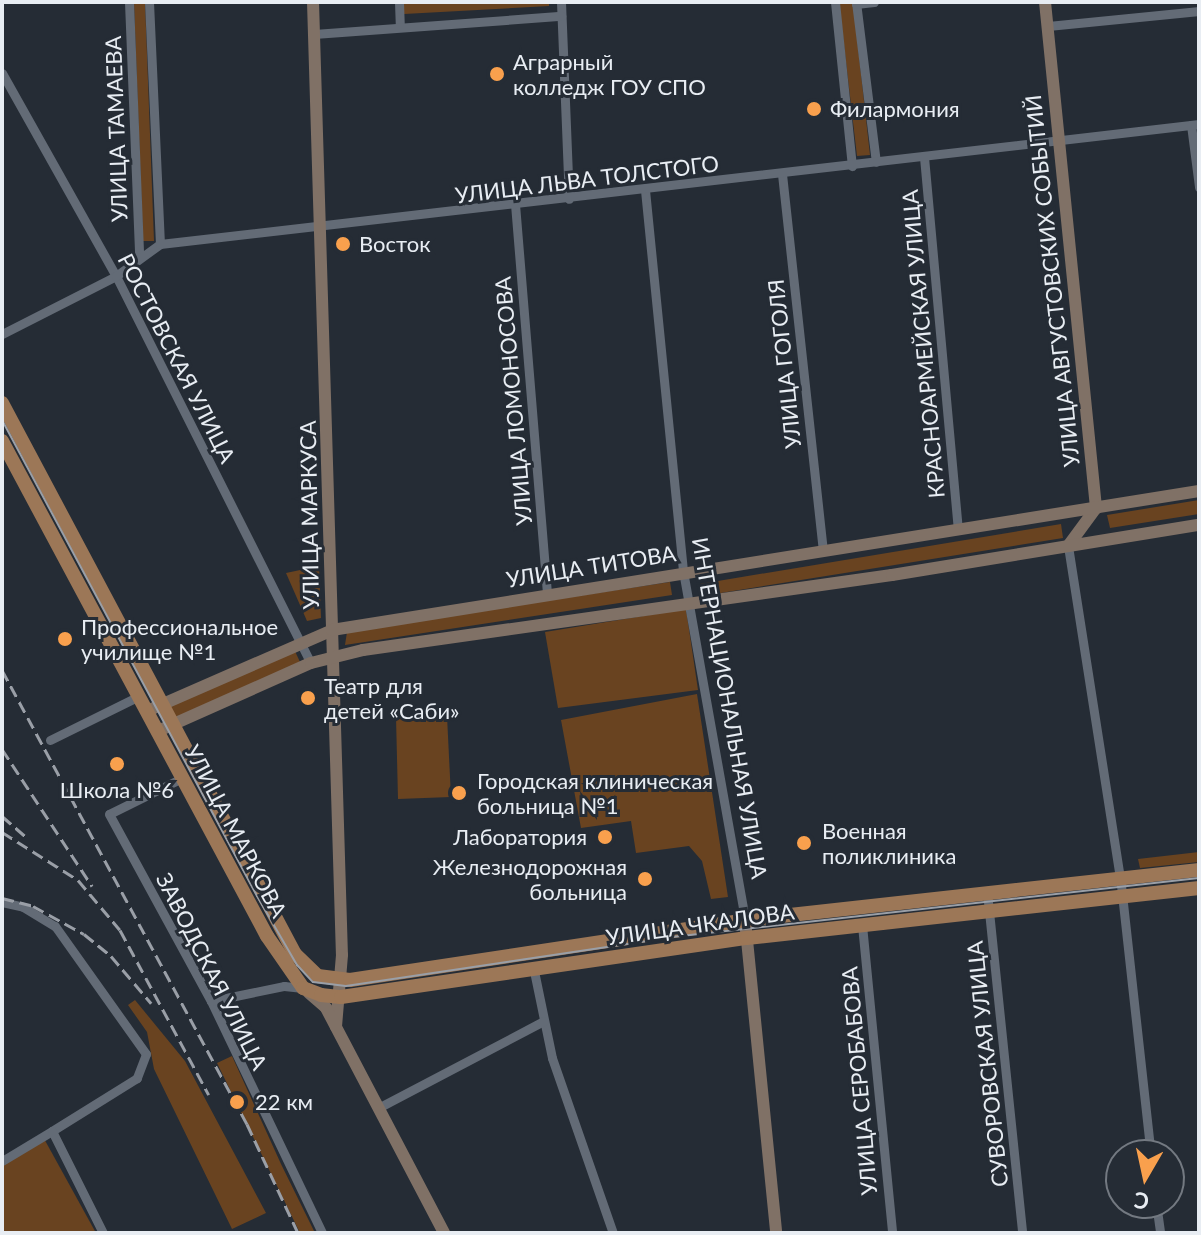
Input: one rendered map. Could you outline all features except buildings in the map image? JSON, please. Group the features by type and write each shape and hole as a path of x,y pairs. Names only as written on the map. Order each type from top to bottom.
{"main road":[{"name":"УЛИЦА МАРКОВА","path":"2,403 164,728 295,954 309,973 338,981"},
{"name":"УЛИЦА МАРКОВА","path":"2,441 139,696 154,708"},
{"name":"УЛИЦА МАРКОВА","path":"164,728 182,778 267,936 303,988"},
{"name":"УЛИЦА ЧКАЛОВА","path":"338,981 745,920 1120,876 1199,870"},
{"name":"УЛИЦА ЧКАЛОВА","path":"303,988 336,998 747,938 1122,894 1199,888"}],"street":[{"name":"УЛИЦА ТАМАЕВА","path":"129,2 139,255"},
{"name":"УЛИЦА ТАМАЕВА","path":"149,2 160,244"},
{"name":"УЛИЦА МАРКУСА","path":"313,2 323,229 331,656 342,955 336,998 336,1027"},
{"path":"399,2 400,27"},
{"path":"561,2 569,199"},
{"path":"835,2 852,166"},
{"path":"874,2 856,3 876,162"},
{"name":"УЛИЦА АВГУСТОВСКИХ СОБЫТИЙ","path":"1045,2 1056,141 1096,508"},
{"path":"1048,26 1199,11"},
{"path":"314,34 561,16"},
{"name":"РОСТОВСКАЯ УЛИЦА","path":"2,73 116,276 311,663"},
{"name":"УЛИЦА ЛЬВА ТОЛСТОГО","path":"2,334 116,276 139,255 160,244 323,229 1195,124"},
{"path":"1195,124 1199,187"},
{"name":"КРАСНОАРМЕЙСКАЯ УЛИЦА","path":"924,157 958,528"},
{"name":"УЛИЦА ГОГОЛЯ","path":"782,174 823,550"},
{"name":"ИНТЕРНАЦИОНАЛЬНАЯ УЛИЦА","path":"645,190 683,571 745,920 776,1233"},
{"name":"УЛИЦА ЛОМОНОСОВА","path":"515,204 547,594"},
{"name":"УЛИЦА ТИТОВА","path":"154,708 301,640 332,630 683,571 1199,491"},
{"path":"1096,508 1068,546 1120,876 1149,1139"},
{"path":"164,728 331,656 1199,525"},
{"path":"50,740 139,696"},
{"name":"ЗАВОДСКАЯ УЛИЦА","path":"182,778 109,814 211,1001 322,1233"},
{"name":"СУВОРОВСКАЯ УЛИЦА","path":"987,892 1022,1233"},
{"path":"2,902 23,907 55,926 146,1054 137,1078 2,1161"},
{"name":"УЛИЦА СЕРОБАБОВА","path":"862,925 892,1233"},
{"path":"534,971 552,1058 613,1233"},
{"name":"УЛИЦА ЧКАЛОВА","path":"211,1001 284,986 303,988"},
{"name":"УЛИЦА МАРКОВА","path":"303,988 326,1008 444,1233"},
{"path":"378,1108 544,1021"},
{"path":"52,1131 103,1233"}],"shaded area":[{"path":"134,2 145,2 154,241 143,241"},
{"path":"404,2 549,2 549,6 404,14"},
{"path":"839,2 853,2 870,155 857,156"},
{"path":"1199,500 1199,514 1110,528 1107,515"},
{"path":"1061,524 1063,538 702,596 700,584"},
{"path":"319,566 321,618 307,621 286,573"},
{"path":"670,582 672,595 345,645 347,632 360,629"},
{"path":"686,609 698,690 558,708 545,632"},
{"path":"294,649 300,662 173,719 166,706"},
{"path":"697,694 728,897 711,899 702,861 689,846 636,853 631,821 581,828 561,720"},
{"path":"447,716 451,797 398,799 396,717"},
{"path":"1199,852 1199,862 1140,868 1138,859"},
{"path":"135,1000 185,1061 266,1213 232,1229 154,1069 147,1032 128,1005"},
{"path":"232,1056 315,1233 300,1233 217,1063"},
{"path":"42,1135 96,1233 2,1233 2,1157"}],"tram line":[{"path":"2,420 257,896 297,965 313,982 346,986 672,937 1199,878"}],"railway":[{"path":"2,670 247,1124 298,1233"},
{"path":"2,749 92,886"},
{"path":"2,816 26,837"},
{"path":"2,832 78,880 120,930 209,1095"},
{"path":"2,898 33,906 84,934 111,956 151,1003"}],"place":[{"name":"Аграрный колледж ГОУ СПО","path":"497,74"},
{"name":"Филармония","path":"814,109"},
{"name":"Восток","path":"343,244"},
{"name":"Профессиональное училище №1","path":"65,639"},
{"name":"Театр для детей «Саби»","path":"308,698"},
{"name":"Школа №6","path":"117,764"},
{"name":"Городская клиническая больница №1","path":"459,793"},
{"name":"Лаборатория","path":"605,837"},
{"name":"Военная поликлиника","path":"804,843"},
{"name":"Железнодорожная больница","path":"645,879"},
{"name":"22 км","path":"237,1102"}]}
